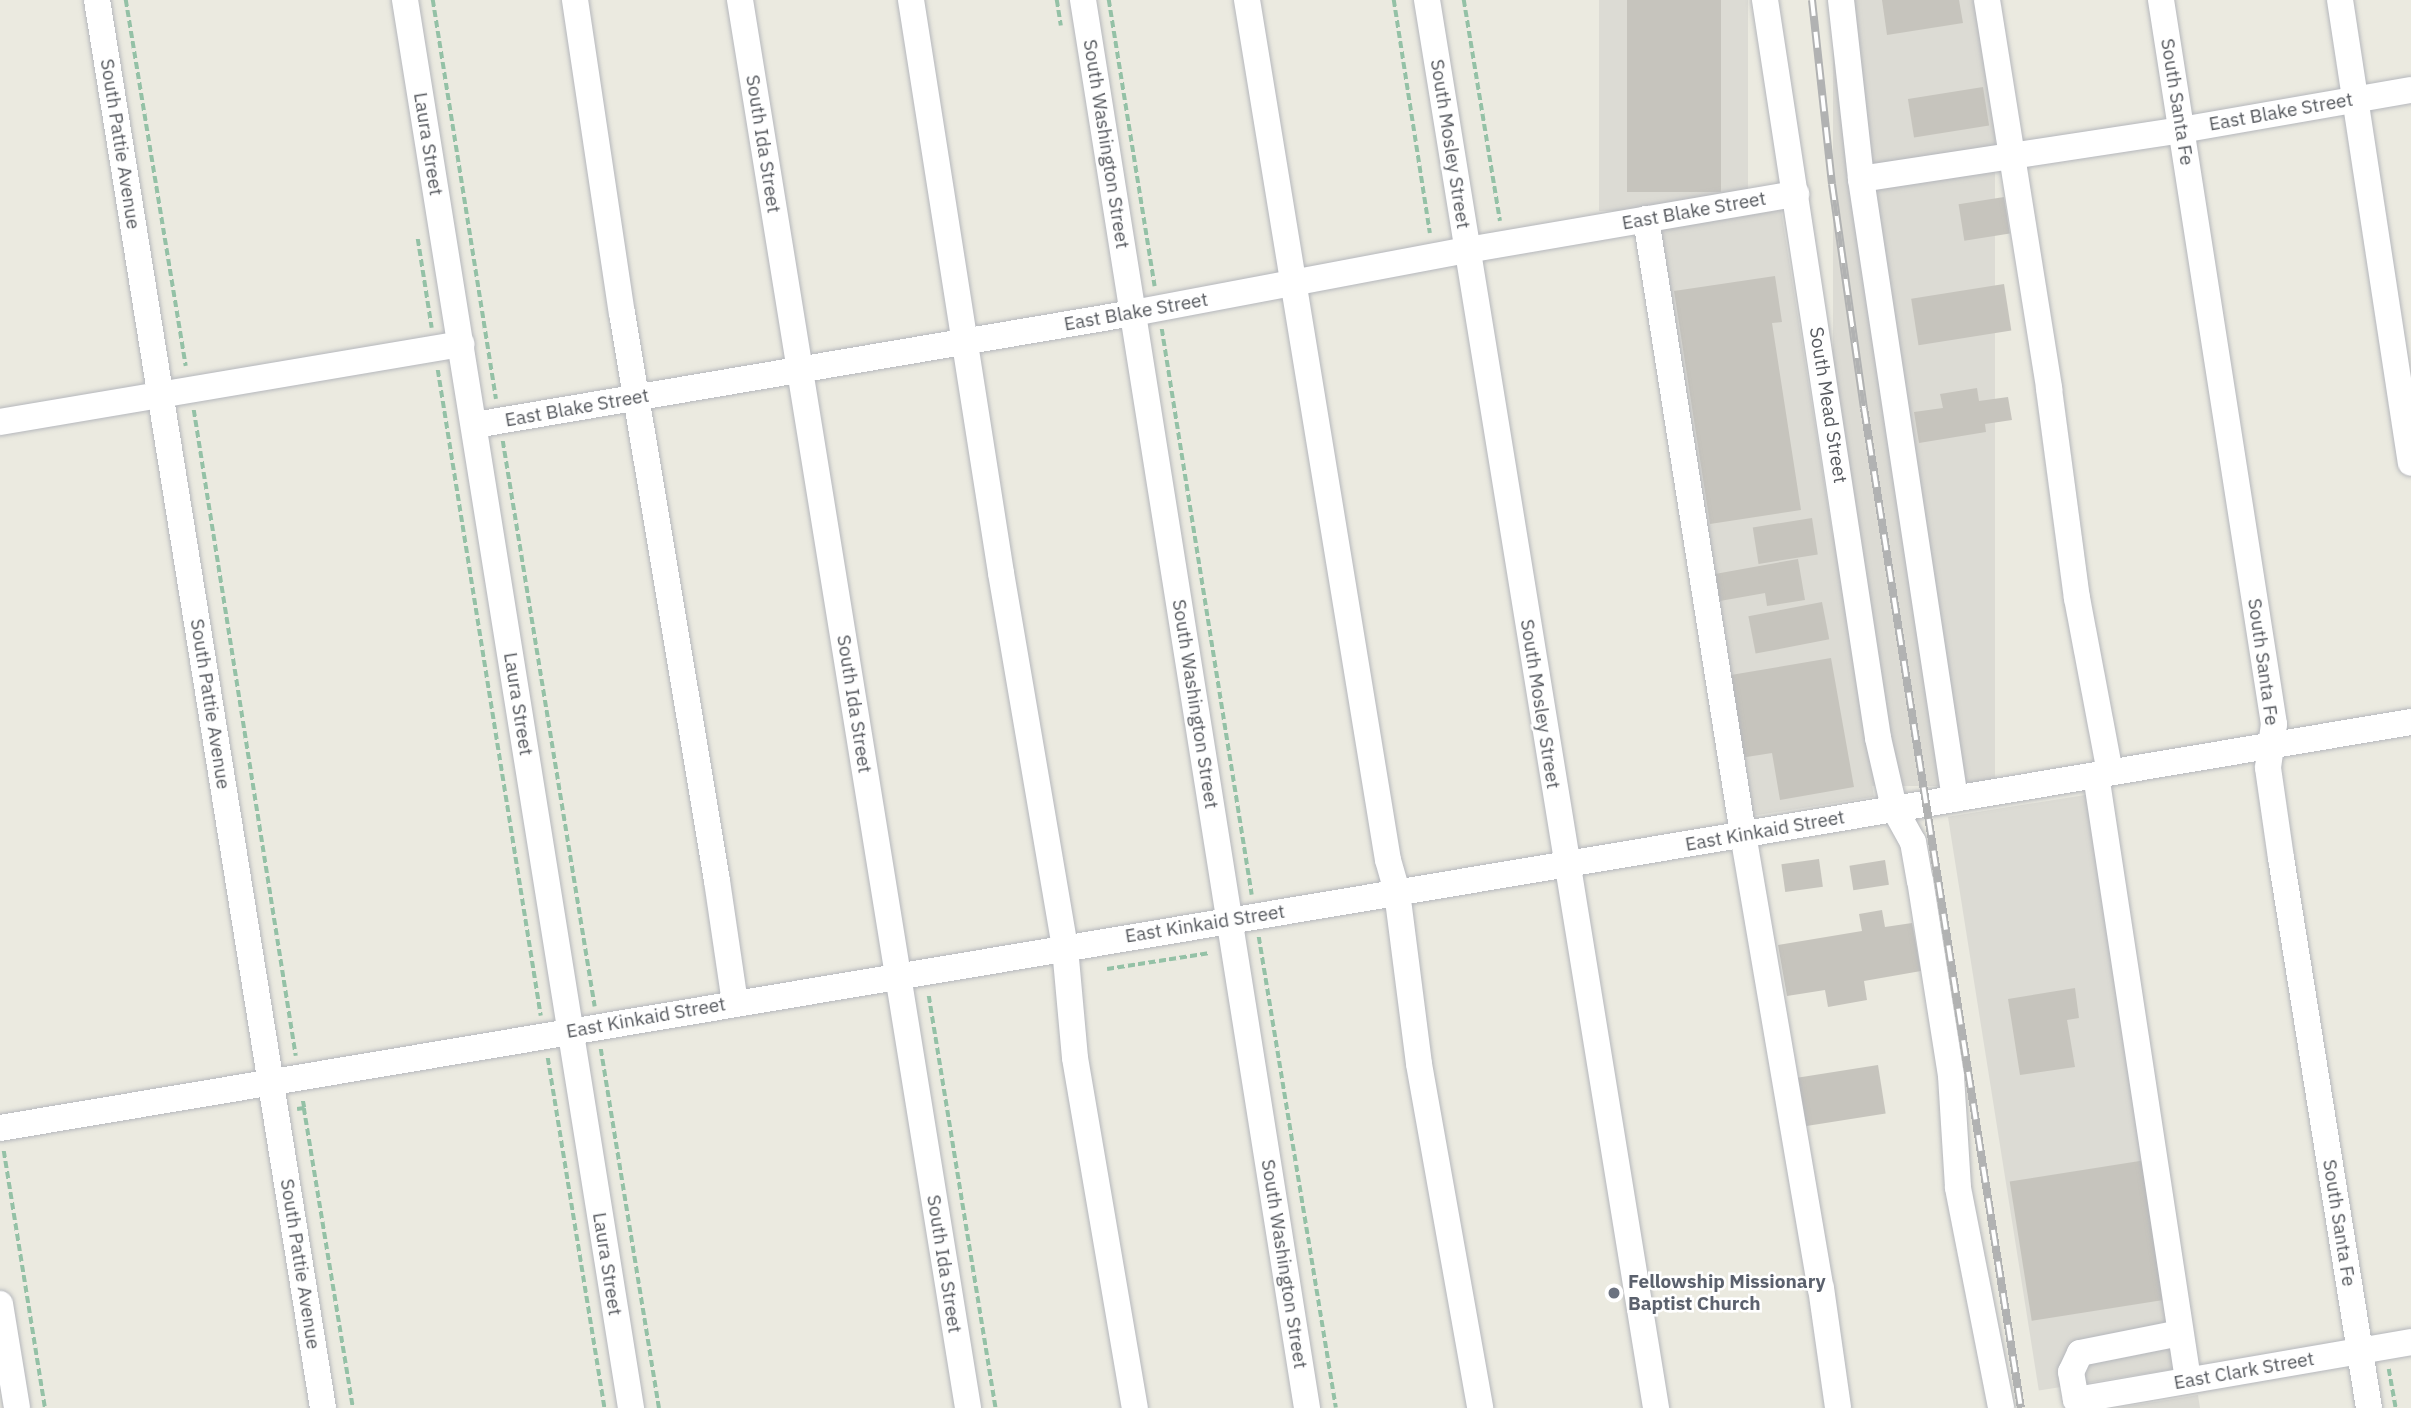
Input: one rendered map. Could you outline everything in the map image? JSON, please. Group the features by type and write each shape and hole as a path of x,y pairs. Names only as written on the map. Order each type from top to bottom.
{"street":[{"name":"South Pattie Avenue","path":"97,0 323,1408"},
{"name":"Laura Street","path":"405,0 461,344 487,423 556,1034 631,1408"},
{"path":"575,0 734,1003"},
{"name":"South Ida Street","path":"740,0 968,1408"},
{"path":"911,0 1065,948 1075,1058 1135,1408"},
{"name":"South Washington Street","path":"1083,0 1146,311 1229,920 1307,1408"},
{"path":"1247,0 1388,860 1397,892 1419,1065 1480,1408"},
{"name":"South Mosley Street","path":"1427,0 1656,1408"},
{"name":"South Mead Street","path":"1765,0 1878,738 1894,808 1913,842 1920,880 1951,1076 1958,1188 2001,1408"},
{"path":"1841,0 1861,179 1955,799"},
{"path":"1987,0 2049,389 2188,1380"},
{"name":"South Santa Fe","path":"2161,0 2274,724 2269,768 2281,858 2369,1408"},
{"path":"2340,0 2411,463"},
{"name":"East Blake Street","path":"1861,179 2181,130 2411,90"},
{"name":"East Blake Street","path":"487,423 1146,311 1466,250 1796,194"},
{"path":"1646,219 1743,834 1821,1288 1838,1408"},
{"path":"0,422 461,344"},
{"name":"East Kinkaid Street","path":"0,1128 2411,722"},
{"path":"0,1304 17,1408"},
{"name":"East Clark Street","path":"2180,1334 2080,1353 2071,1371 2076,1400 2411,1342"}],"path":[{"path":"126,0 186,366"},
{"path":"433,0 487,423 598,1026 659,1408"},
{"path":"1109,0 1146,311 1256,916 1336,1408"},
{"path":"416,226 435,349 556,1034 605,1408"},
{"path":"1107,969 1210,952 1212,965"},
{"path":"928,990 996,1408"},
{"path":"304,1108 353,1408"},
{"path":"0,1128 46,1408"},
{"path":"2388,1362 2396,1408"}],"shaded area":[{"path":"1599,0 1748,0 1748,211 1599,211"},
{"path":"1833,0 1995,0 1995,786 1833,786"},
{"path":"1781,210 1874,797 1731,819 1638,233"},
{"path":"2104,792 2195,1366 2039,1391 1948,817"},
{"path":"2198,1395 2200,1408 2117,1408"}],"building":[{"path":"1627,0 1721,0 1721,192 1627,192"},
{"path":"1882,0 1959,0 1963,23 1887,35"},
{"path":"1983,87 1989,126 1914,137 1908,99"},
{"path":"2004,197 2010,234 1964,241 1959,204"},
{"path":"1775,276 1782,322 1772,323 1801,510 1710,524 1674,291"},
{"path":"2004,284 2011,330 1919,345 1911,299"},
{"path":"1977,388 1979,401 2008,397 2012,420 1985,424 1986,432 1919,443 1914,412 1943,408 1940,394"},
{"path":"1812,518 1818,555 1759,564 1753,527"},
{"path":"1798,559 1805,600 1767,606 1765,593 1720,601 1715,574"},
{"path":"1822,602 1829,639 1756,654 1748,616"},
{"path":"1831,658 1854,787 1780,800 1772,753 1740,758 1725,676"},
{"path":"1819,859 1823,887 1785,892 1781,864"},
{"path":"1885,860 1889,885 1853,890 1849,866"},
{"path":"1882,910 1885,927 1912,923 1921,971 1864,981 1867,1000 1828,1007 1825,990 1787,996 1778,945 1862,931 1859,914"},
{"path":"2075,988 2079,1018 2067,1020 2075,1067 2020,1075 2008,999"},
{"path":"1878,1065 1886,1113 1802,1127 1794,1078"},
{"path":"2146,1160 2168,1299 2032,1321 2010,1182"}],"railway":[{"path":"1812,0 1832,184 1864,408 2021,1408"}],"place":[{"name":"Fellowship Missionary Baptist Church","path":"1614,1293"}]}
